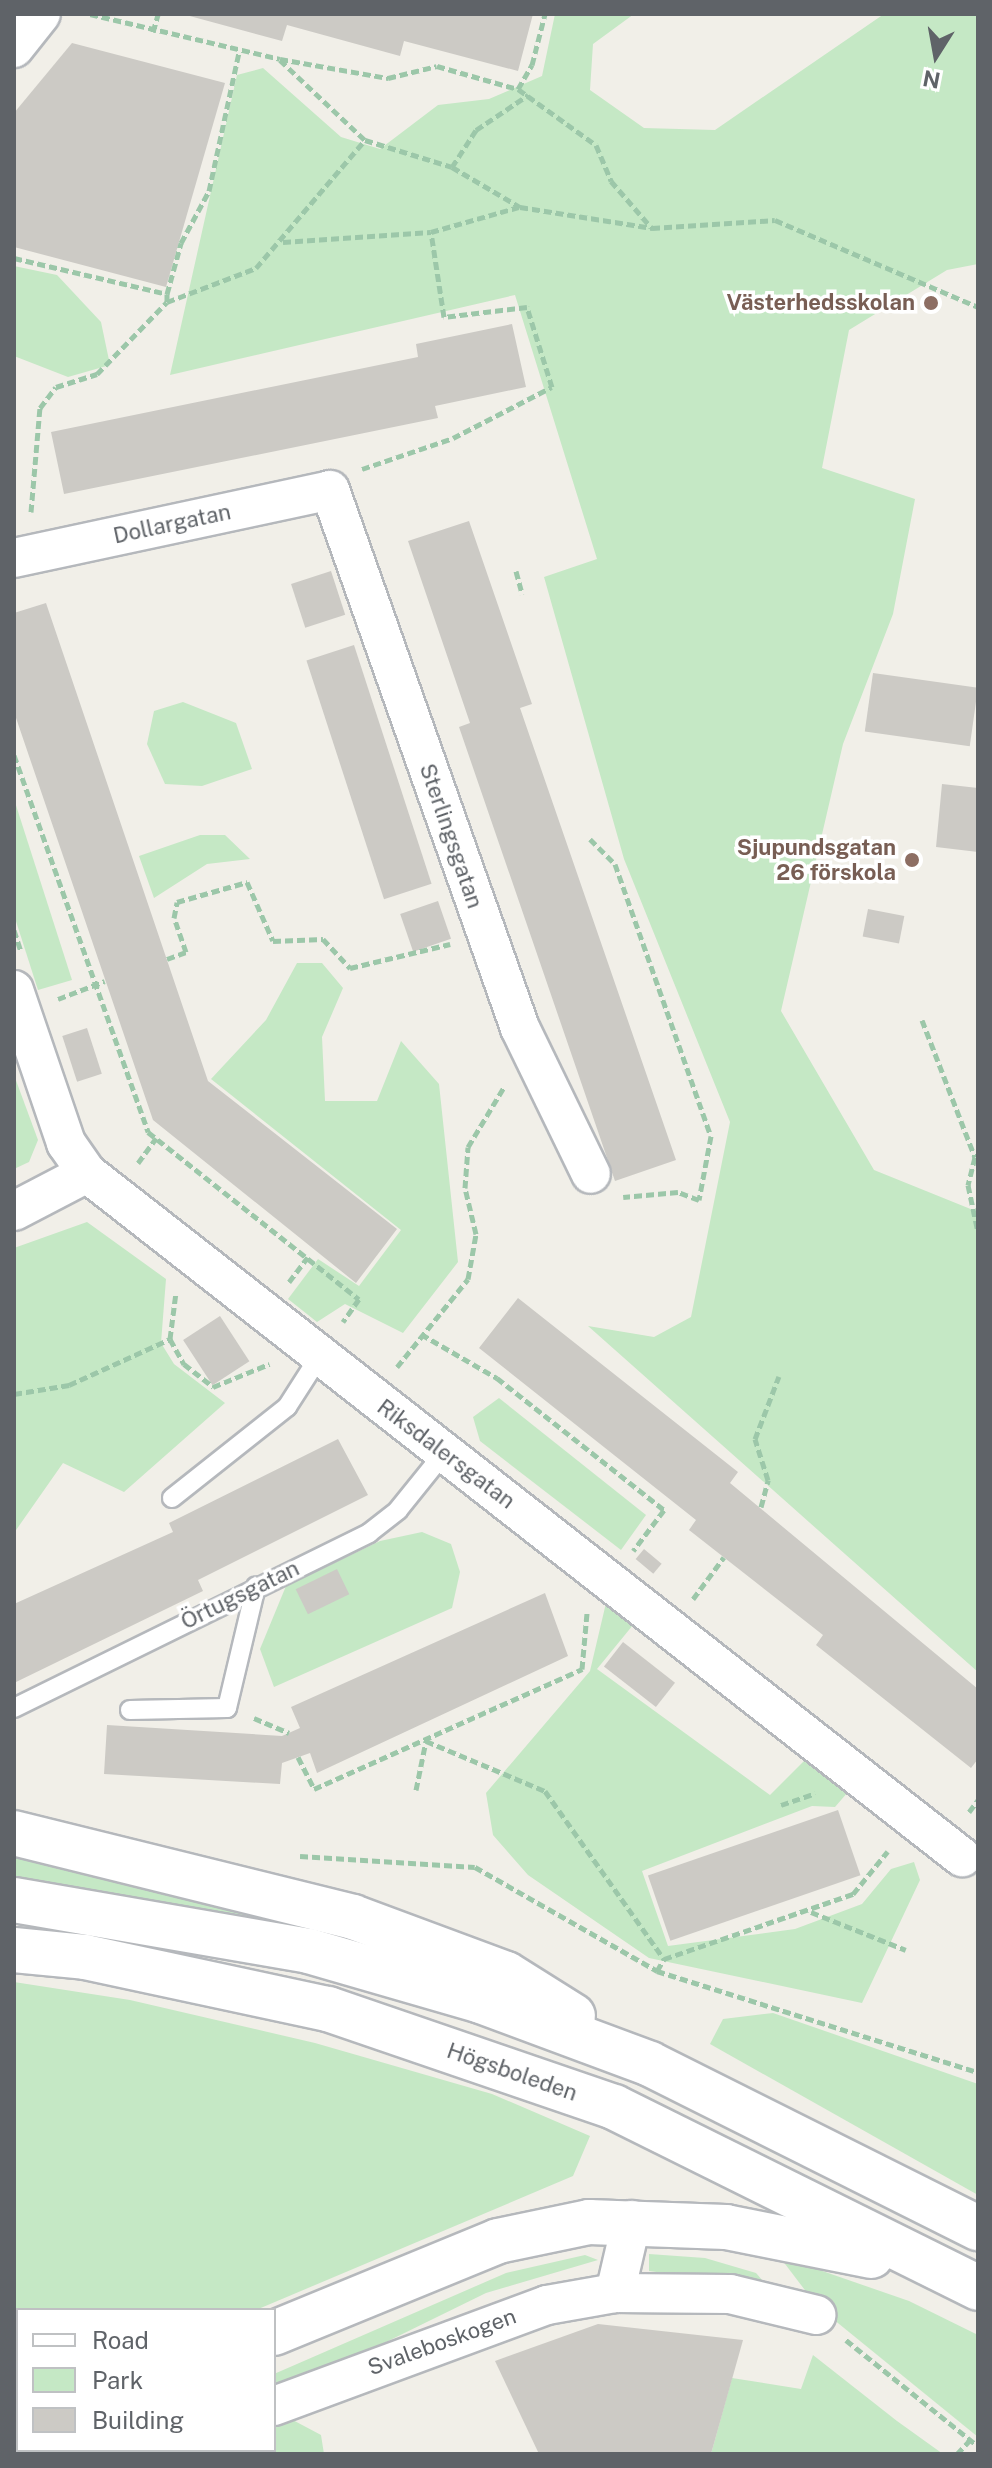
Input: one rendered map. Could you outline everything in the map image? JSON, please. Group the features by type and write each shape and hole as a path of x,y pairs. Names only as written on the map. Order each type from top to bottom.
{"main road":[{"path":"14,1833 353,1917 506,1974 650,2064 978,2228"},
{"path":"14,1900 309,1951 481,2001 650,2064"},
{"name":"Högsboleden","path":"14,1950 85,1957 328,2009 614,2107 978,2291"},
{"path":"276,2332 498,2241 632,2220 837,2244 978,2291"}],"street":[{"path":"14,48 41,14"},
{"name":"Dollargatan","path":"28,555 330,490"},
{"name":"Sterlingsgatan","path":"330,490 486,934 541,1070 591,1174"},
{"name":"Riksdalersgatan","path":"14,990 66,1143 87,1173 328,1343 444,1453 610,1567 906,1814 962,1857"},
{"path":"14,1211 87,1173"},
{"path":"615,2293 632,2220"},
{"name":"Svaleboskogen","path":"276,2405 477,2325 615,2293 730,2294 816,2315"}],"lane":[{"path":"172,1498 287,1407 328,1343"},
{"name":"Örtugsgatan","path":"14,1708 256,1586 369,1533 398,1510 444,1453"},
{"path":"130,1710 227,1708 256,1586"}],"path":[{"path":"90,14 239,52 388,78 437,66 518,89 596,145 611,181 652,228"},
{"path":"153,32 158,14"},
{"path":"518,89 532,65 545,14"},
{"path":"167,302 181,243 209,191 239,52"},
{"path":"280,59 365,140 452,167 520,207 652,228 775,220 978,307"},
{"path":"452,167 476,130 529,94"},
{"path":"28,555 30,488 40,408 56,387 97,374 167,302 256,268 283,242 365,140"},
{"path":"283,242 431,232 520,207"},
{"path":"330,490 379,457 453,438 552,387 527,307 444,317 431,232"},
{"path":"14,258 167,294"},
{"path":"516,571 522,594"},
{"path":"14,755 93,986 148,1132 359,1299 328,1343"},
{"path":"590,839 615,864 711,1136 699,1200 678,1192 616,1197 597,1189 591,1174"},
{"path":"167,959 186,952 174,918 177,902 247,882 273,941 323,939 350,968 486,934"},
{"path":"53,1001 105,981"},
{"path":"922,1020 975,1157 968,1185 978,1232"},
{"path":"394,1370 468,1279 474,1260 465,1188 468,1147 481,1117 500,1090 541,1070"},
{"path":"279,1296 308,1257"},
{"path":"178,1282 170,1339 190,1371 213,1387 281,1358"},
{"path":"298,1757 314,1789 582,1669 579,1645 610,1567 664,1510 497,1378 421,1334"},
{"path":"14,1394 69,1385 170,1339"},
{"path":"761,1507 768,1480 755,1439 779,1376"},
{"path":"682,1612 724,1557"},
{"path":"416,1790 426,1741"},
{"path":"426,1741 545,1791 664,1959"},
{"path":"657,1971 664,1959 811,1912 868,1880 906,1814"},
{"path":"289,1856 475,1867 657,1971 978,2072"},
{"path":"811,1912 906,1950"},
{"path":"957,2454 970,2440"}],"green space":[{"path":"555,14 634,14 593,44 590,90 644,128 715,130 884,14 978,14 978,264 947,270 849,330 822,468 915,499 893,614 843,744 781,1011 874,1170 978,1212 978,1672 588,1326 654,1337 691,1317 730,1122 624,859 544,577 597,559 515,295 170,375 237,75 263,68 341,137 380,149 438,105 489,99 542,76"},
{"path":"14,266 57,275 101,322 110,365 68,377 14,356"},
{"path":"183,702 236,723 252,769 202,786 165,784 147,744 154,711"},
{"path":"14,799 72,980 38,990 14,915"},
{"path":"200,835 225,835 250,859 207,864 154,898 139,856"},
{"path":"297,963 322,963 343,988 322,1037 325,1101 377,1101 401,1041 439,1084 458,1262 403,1333 345,1304 317,1322 288,1299 318,1259 359,1286 401,1230 211,1079 266,1020"},
{"path":"14,1075 38,1140 29,1162 14,1169"},
{"path":"87,1222 166,1279 161,1343 174,1364 225,1403 124,1492 63,1463 14,1533 14,1248"},
{"path":"499,1398 646,1515 621,1550 480,1441 473,1417"},
{"path":"422,1532 451,1544 460,1572 452,1608 274,1687 260,1649 286,1586 380,1541"},
{"path":"606,1603 633,1625 597,1669 770,1795 806,1759 848,1792 835,1807 812,1806 642,1871 668,1946 795,1929 862,1904 891,1869 914,1862 920,1880 862,2003 649,1958 528,1875 493,1835 486,1793 590,1671"},
{"path":"14,1857 336,1933 332,1938 14,1888"},
{"path":"14,1982 130,2000 315,2043 492,2094 590,2136 573,2176 261,2308 16,2308 14,2374"},
{"path":"773,2013 978,2084 978,2195 710,2044 723,2019"},
{"path":"649,2254 705,2258 756,2273 768,2287 649,2271"},
{"path":"585,2255 598,2260 486,2293 276,2396 276,2373 506,2273"},
{"path":"779,2256 909,2301 978,2335 978,2437 817,2306"},
{"path":"813,2355 943,2454 711,2454 732,2378 801,2389"},
{"path":"289,2418 321,2435 324,2454 207,2454 276,2452 276,2422"}],"building":[{"path":"533,14 518,71 404,41 400,56 287,25 282,41 186,15"},
{"path":"72,43 225,83 166,287 14,247 14,113"},
{"path":"512,324 526,387 435,406 438,418 64,494 51,432 418,357 416,344"},
{"path":"469,521 532,704 520,708 676,1160 615,1181 459,727 470,723 408,541"},
{"path":"331,571 345,615 305,628 291,584"},
{"path":"46,603 208,1081 397,1229 356,1283 153,1120 14,712 14,613"},
{"path":"354,645 432,884 384,899 306,660"},
{"path":"873,673 978,688 970,746 865,731"},
{"path":"942,784 978,788 978,852 936,847"},
{"path":"438,901 451,939 413,952 400,914"},
{"path":"868,909 904,916 899,944 863,936"},
{"path":"87,1028 102,1074 77,1082 62,1036"},
{"path":"518,1298 738,1472 730,1483 978,1689 978,1759 971,1768 816,1645 823,1635 689,1530 696,1520 479,1348"},
{"path":"220,1316 249,1361 213,1385 183,1340"},
{"path":"338,1439 368,1495 198,1580 203,1591 14,1683 14,1604 173,1532 169,1523"},
{"path":"644,1549 662,1564 653,1574 636,1559"},
{"path":"337,1569 349,1594 308,1614 296,1589"},
{"path":"545,1593 568,1656 317,1773 310,1753 282,1763 280,1784 104,1774 107,1725 282,1736 300,1728 291,1707"},
{"path":"623,1642 675,1683 656,1707 604,1666"},
{"path":"838,1810 860,1875 670,1941 648,1875"},
{"path":"598,2324 743,2340 711,2454 539,2454 495,2361"}],"place":[{"name":"Västerhedsskolan","path":"931,303"},
{"name":"Sjupundsgatan 26 förskola","path":"912,860"}]}
